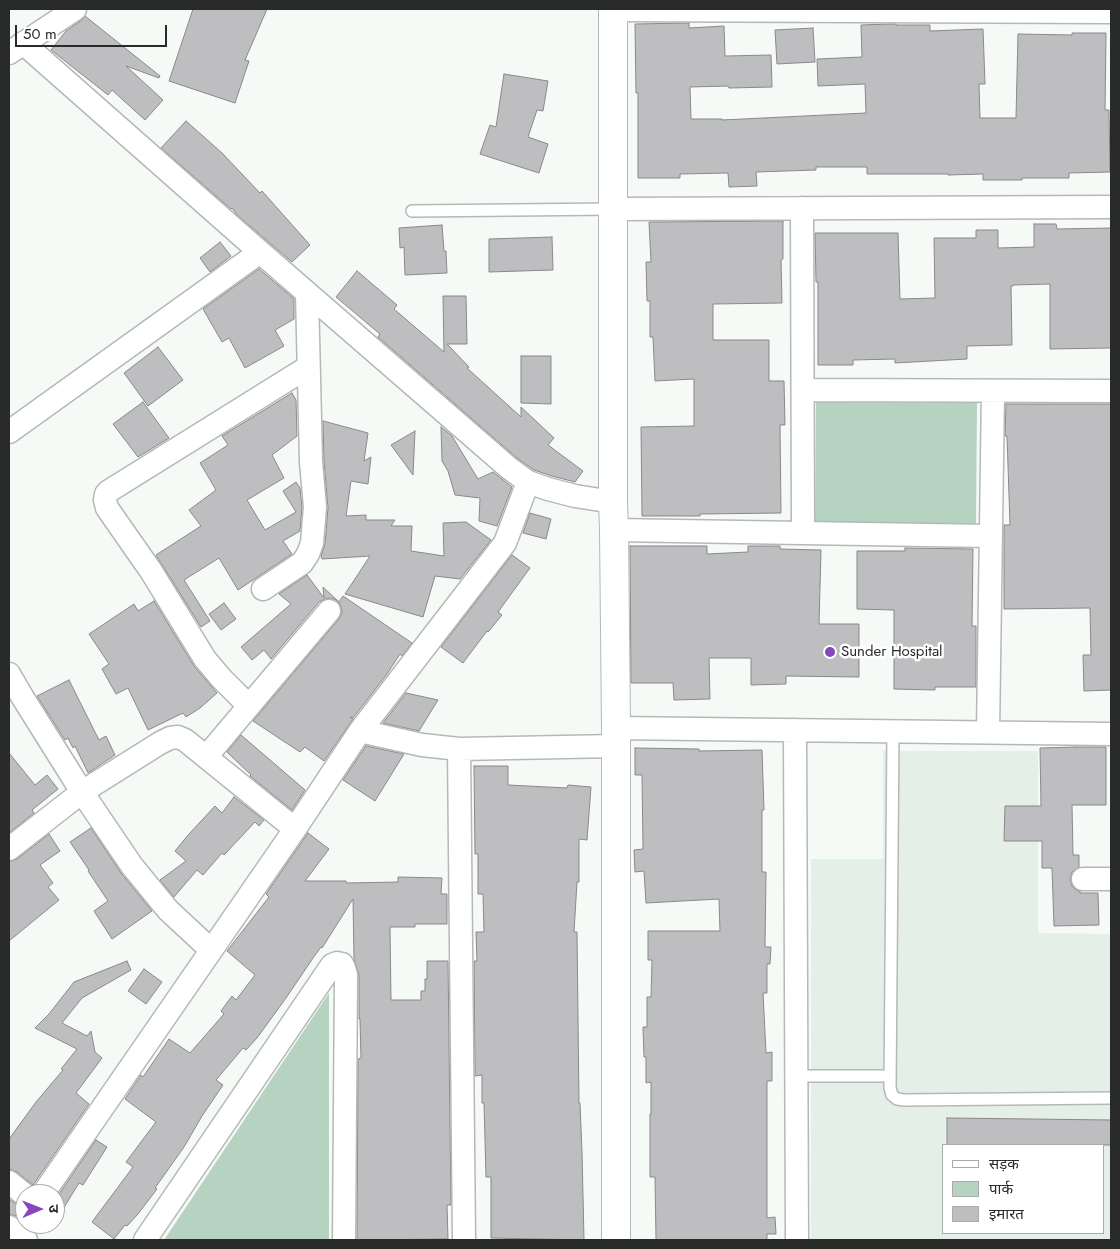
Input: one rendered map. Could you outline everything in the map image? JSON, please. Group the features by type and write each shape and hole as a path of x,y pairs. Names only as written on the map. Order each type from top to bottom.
{"street":[{"path":"75,9 16,48 260,252 509,468 528,482 548,489 575,496 613,502"},
{"path":"616,1240 613,9 1111,12"},
{"path":"613,209 1111,207"},
{"path":"802,208 803,533"},
{"path":"9,432 260,252"},
{"path":"263,589 302,563 312,543 315,506 312,482 307,293"},
{"path":"249,706 205,659 151,571 107,508 106,494 308,367"},
{"path":"803,390 1111,391"},
{"path":"988,732 993,391"},
{"path":"50,1184 295,829 360,731 505,542 528,482"},
{"path":"614,530 990,536"},
{"path":"206,757 329,611"},
{"path":"9,674 82,792 132,866 168,910 211,950"},
{"path":"360,731 422,745 459,749 616,737 795,730 1111,734"},
{"path":"795,730 797,1240"},
{"path":"9,848 82,792 160,743 170,738 178,737 185,740 295,829"},
{"path":"459,749 464,1240"},
{"path":"1083,879 1111,879"},
{"path":"145,1240 332,965 337,963 342,964 346,975 344,1240"},
{"path":"9,1227 26,1240"}],"lane":[{"path":"412,211 613,209"},
{"path":"894,731 890,1076 892,1095 897,1099 904,1100 1111,1098"},
{"path":"796,1076 890,1076"}],"shaded area":[{"path":"883,751 1038,751 1038,933 1111,934 1111,1240 811,1240 811,859 883,859"}],"green space":[{"path":"816,402 977,403 976,525 815,523"},
{"path":"329,993 329,1240 164,1240"}],"building":[{"path":"193,9 267,9 245,60 249,61 235,103 169,81"},
{"path":"85,16 160,76 159,78 126,66 163,100 145,120 112,90 108,95 51,50 66,31"},
{"path":"689,23 689,28 724,26 725,56 771,55 772,87 690,87 691,119 722,120 866,113 865,84 818,86 817,59 862,57 861,25 889,24 930,25 930,31 983,29 985,84 979,84 980,118 1016,118 1018,34 1072,35 1072,33 1106,33 1105,110 1109,110 1110,172 1069,173 1069,178 983,180 983,174 867,174 867,167 816,167 816,170 756,172 757,186 729,187 728,173 680,174 680,178 638,178 638,93 636,93 635,24"},
{"path":"813,28 815,62 777,64 775,30"},
{"path":"504,74 548,81 543,111 537,110 528,137 548,144 539,173 480,154 490,125 496,127"},
{"path":"186,121 222,153 260,193 262,191 310,245 292,262 161,148"},
{"path":"783,221 783,259 781,260 782,303 713,304 713,340 769,340 769,381 784,381 785,425 780,425 781,513 642,516 641,427 694,426 694,379 655,381 653,337 650,337 650,301 647,301 646,262 651,262 649,222"},
{"path":"1034,224 1056,224 1057,229 1111,228 1111,348 1050,349 1050,284 1013,285 1011,286 1012,345 967,346 967,359 895,363 895,359 853,360 853,365 818,365 818,282 816,282 815,233 898,233 900,299 935,298 934,238 976,238 976,230 998,230 998,248 1034,247"},
{"path":"442,225 447,273 405,275 404,247 400,248 399,228"},
{"path":"552,237 553,270 489,272 489,239"},
{"path":"220,242 231,256 210,272 200,258"},
{"path":"259,269 293,298 294,319 275,330 284,346 245,368 229,338 222,342 203,309"},
{"path":"357,271 397,305 394,309 444,352 443,296 466,296 467,344 447,344 469,367 467,368 521,417 521,407 554,438 548,445 583,471 575,482 534,470 517,458 378,337 380,334 336,297"},
{"path":"158,347 183,380 148,406 124,373"},
{"path":"521,356 551,356 551,404 521,403"},
{"path":"292,393 296,400 297,436 272,455 284,478 247,500 265,530 296,512 283,491 296,482 300,488 302,507 300,531 283,541 292,554 238,590 219,558 184,580 210,621 201,627 156,555 201,526 189,510 216,490 200,463 228,445 222,436"},
{"path":"143,402 169,438 138,457 113,424"},
{"path":"1006,404 1111,404 1111,690 1084,691 1083,655 1091,655 1090,608 1004,609 1004,525 1010,525 1007,436 1005,436"},
{"path":"323,421 368,433 364,461 371,457 368,484 351,481 346,516 366,515 366,520 395,520 391,526 412,526 411,551 444,556 443,523 466,522 491,540 460,579 435,576 423,617 345,594 370,556 322,559 328,508"},
{"path":"441,427 452,436 478,479 493,472 512,487 497,526 479,521 480,498 455,495 448,471 442,461"},
{"path":"415,431 413,475 391,445"},
{"path":"530,513 551,519 546,539 523,533"},
{"path":"630,546 707,546 707,554 748,552 748,546 780,546 780,549 821,550 819,624 859,624 859,677 786,676 786,684 751,685 751,658 709,658 710,699 674,700 673,683 631,683"},
{"path":"905,548 973,549 972,626 976,626 976,687 935,687 935,690 894,689 894,610 857,609 857,551 905,551"},
{"path":"512,555 530,568 498,612 502,615 487,631 463,663 441,647"},
{"path":"307,575 324,598 323,587 338,601 331,598 319,602 271,659 264,650 252,660 241,647 291,604 279,594"},
{"path":"343,596 412,643 402,656 400,654 353,718 350,717 353,719 324,761 305,747 300,752 253,721 339,619 342,613 338,601"},
{"path":"154,601 194,666 217,693 186,717 183,713 148,730 128,688 116,694 102,669 109,664 89,634 134,604 138,611"},
{"path":"224,603 236,619 221,630 209,614"},
{"path":"69,680 99,740 106,736 115,755 88,773 75,746 73,748 68,738 65,740 37,696"},
{"path":"406,693 438,700 419,731 383,723"},
{"path":"241,735 305,790 292,810 250,776 227,752"},
{"path":"366,746 404,754 375,801 343,780"},
{"path":"1106,747 1106,805 1072,805 1073,855 1079,855 1079,867 1072,872 1070,879 1072,886 1080,891 1080,893 1098,893 1099,925 1054,926 1052,868 1042,868 1042,841 1004,841 1005,806 1041,806 1040,748"},
{"path":"635,748 699,749 699,751 762,750 764,810 762,810 762,872 766,872 765,947 771,947 770,964 767,964 767,993 763,993 766,1053 772,1052 772,1081 767,1081 767,1218 775,1217 776,1234 767,1234 767,1240 656,1240 655,1177 650,1177 651,1082 646,1083 643,1027 647,1027 647,997 651,997 652,960 648,960 648,931 720,931 719,899 646,903 644,871 635,872 634,850 643,849 642,775 635,775"},
{"path":"9,753 35,785 47,775 58,789 32,810 34,813 9,833"},
{"path":"474,766 508,766 508,785 567,788 568,785 591,787 587,840 579,839 579,882 577,882 574,932 577,932 579,1103 584,1240 491,1238 491,1177 486,1177 482,1075 475,1076 474,961 477,961 476,932 484,932 483,894 478,894 478,854 475,854"},
{"path":"234,797 264,820 259,826 255,822 224,855 222,853 203,875 197,870 174,897 160,880 186,861 175,851 215,806 222,813"},
{"path":"91,828 121,873 152,911 112,939 94,911 108,901 70,842"},
{"path":"308,833 329,849 305,881 346,881 346,883 398,882 398,877 442,878 441,894 447,894 447,924 415,924 415,927 390,927 391,1000 421,1000 421,991 425,991 425,979 427,979 427,961 448,961 451,1205 447,1205 448,1239 357,1240 358,1059 361,1058 359,975 354,959 353,899 322,948 257,1038 246,1050 243,1048 216,1080 223,1085 184,1147 155,1188 157,1189 138,1214 127,1226 125,1225 114,1239 92,1222 133,1167 126,1162 156,1122 125,1099 141,1075 143,1077 169,1039 190,1053 224,1014 221,1011 232,996 236,1000 255,975 227,951 269,897 266,894"},
{"path":"49,834 60,851 40,865 53,883 48,887 59,900 9,941 9,862 17,859"},
{"path":"127,961 131,970 82,998 62,1023 87,1036 91,1031 95,1052 102,1058 76,1093 89,1104 34,1184 32,1184 17,1172 9,1169 9,1139 77,1049 35,1028 49,1014 74,982"},
{"path":"144,969 162,982 146,1004 128,991"},
{"path":"947,1118 1111,1120 1111,1145 947,1144"},
{"path":"96,1140 107,1147 83,1185 79,1183 65,1206 65,1185"},
{"path":"9,1199 15,1204 15,1216 9,1214"}],"place":[{"name":"Sunder Hospital","path":"830,652"}]}
